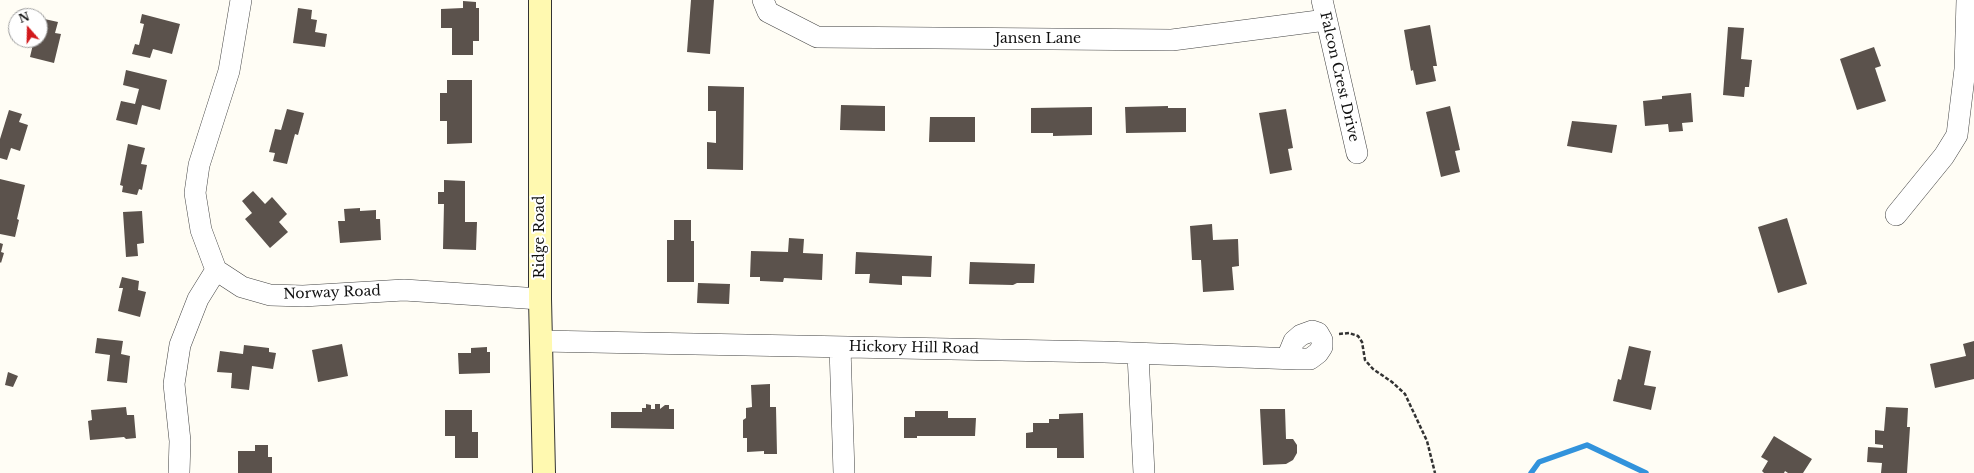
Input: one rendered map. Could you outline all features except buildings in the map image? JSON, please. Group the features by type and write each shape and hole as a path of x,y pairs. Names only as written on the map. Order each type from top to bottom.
{"main road":[{"name":"Ridge Road","path":"540,0 540,299 544,473"}],"street":[{"path":"179,473 180,441 174,384 180,345 198,299 216,270 201,230 195,193 199,165 229,71 241,0"},
{"name":"Jansen Lane","path":"763,0 768,12 817,37 1172,40 1326,20"},
{"name":"Falcon Crest Drive","path":"1322,0 1357,153"},
{"path":"1896,215 1944,156 1956,135 1965,69 1966,0"},
{"name":"Norway Road","path":"216,270 242,287 270,294 303,296 404,290 540,299"},
{"name":"Hickory Hill Road","path":"541,341 1104,352 1310,359 1318,353 1322,347 1322,340"},
{"path":"840,347 844,473"},
{"path":"1138,354 1144,473"}],"path":[{"path":"1322,340 1339,334 1349,333 1358,336 1362,342 1366,360 1373,370 1392,382 1405,394 1427,441 1435,473"}],"waterway":[{"path":"1531,473 1539,462 1587,445 1646,473"}]}
